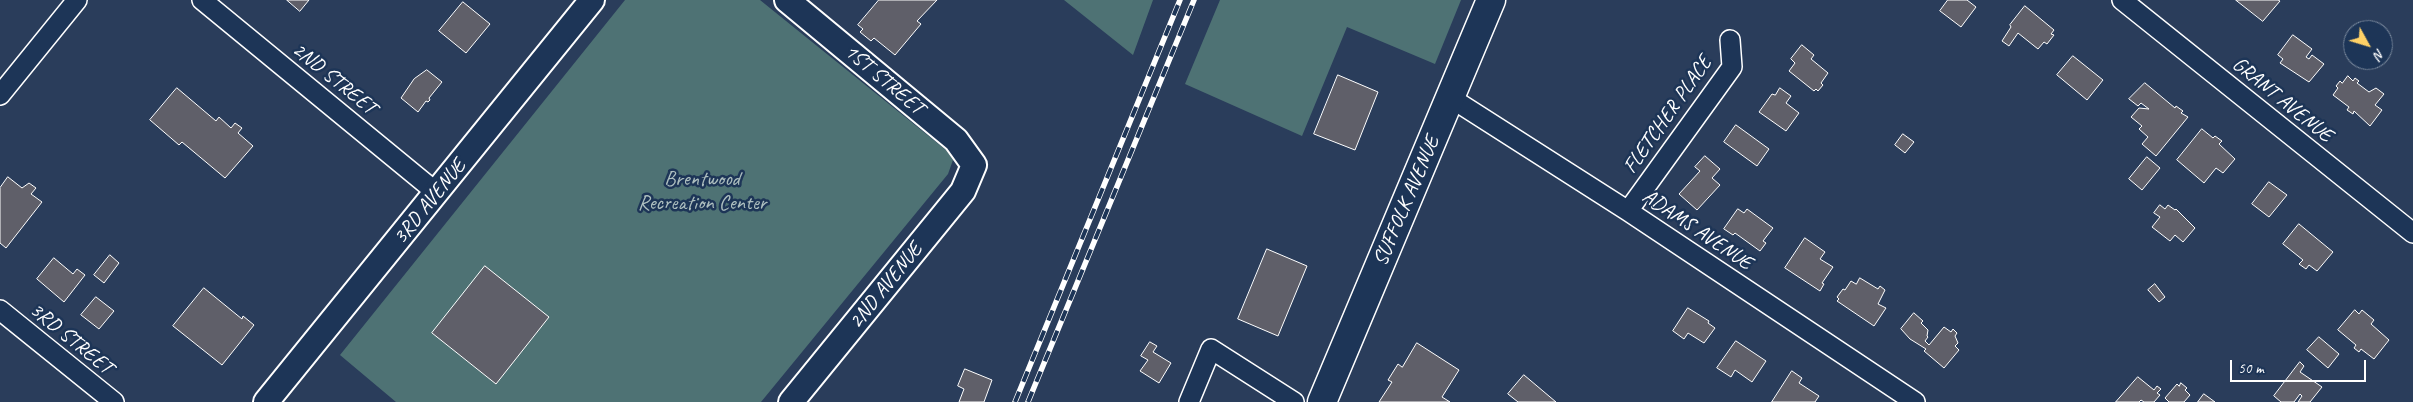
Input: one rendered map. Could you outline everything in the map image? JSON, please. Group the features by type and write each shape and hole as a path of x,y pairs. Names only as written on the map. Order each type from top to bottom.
{"main road":[{"name":"SUFFOLK AVENUE","path":"1322,402 1491,0"}],"street":[{"path":"0,95 77,0"},
{"name":"2ND STREET","path":"202,0 437,193"},
{"name":"3RD AVENUE","path":"266,402 592,0"},
{"name":"1ST STREET","path":"787,0 956,140 974,166"},
{"name":"GRANT AVENUE","path":"2122,0 2413,234"},
{"name":"FLETCHER PLACE","path":"1628,211 1732,66 1730,40"},
{"name":"ADAMS AVENUE","path":"1451,98 1628,211 1915,402"},
{"name":"2ND AVENUE","path":"791,402 963,191 974,166"},
{"name":"3RD STREET","path":"0,310 114,402"},
{"path":"1189,402 1212,349 1294,402"}],"green space":[{"name":"Brentwood Recreation Center","path":"625,0 760,0 946,150 953,160 948,174 761,402 396,402 340,355"},
{"path":"1064,0 1153,0 1133,55"},
{"path":"1220,0 1461,0 1435,64 1347,27 1302,136 1185,84"}],"building":[{"path":"287,0 309,0 300,11"},
{"path":"879,0 937,0 917,21 921,24 895,55 874,38 871,41 860,32 863,29 858,25"},
{"path":"1948,0 1967,0 1976,7 1961,27 1940,11"},
{"path":"2236,0 2278,0 2280,1 2263,21"},
{"path":"463,2 490,24 466,53 439,31"},
{"path":"2025,6 2054,30 2051,34 2054,35 2047,44 2044,42 2038,49 2018,33 2009,46 2002,41 2011,27 2010,25"},
{"path":"2293,35 2312,49 2306,57 2309,59 2312,55 2324,64 2309,82 2280,63 2283,59 2278,55"},
{"path":"1802,45 1814,55 1811,59 1828,73 1818,91 1816,89 1814,91 1789,71 1795,63 1791,59"},
{"path":"2073,56 2103,80 2087,100 2057,75"},
{"path":"427,70 442,82 429,98 430,100 426,101 418,112 401,98 414,79"},
{"path":"1338,75 1378,92 1355,150 1314,134"},
{"path":"2348,76 2353,81 2355,78 2359,81 2357,83 2369,92 2376,88 2384,94 2375,105 2382,110 2370,126 2354,111 2353,114 2347,110 2349,107 2333,95 2338,88 2336,86 2340,81 2342,83"},
{"path":"2145,83 2175,108 2176,106 2183,111 2181,113 2188,117 2156,156 2142,144 2148,137 2139,129 2142,126 2131,117 2139,108 2149,109 2141,103 2138,106 2129,99"},
{"path":"177,88 216,121 219,117 231,128 235,123 242,128 238,133 253,146 225,178 182,142 179,145 150,120"},
{"path":"1780,88 1791,96 1786,103 1799,113 1786,131 1759,112 1772,94 1775,95"},
{"path":"1736,125 1769,149 1757,166 1724,142"},
{"path":"2202,129 2213,138 2215,136 2222,141 2219,144 2235,159 2223,173 2216,168 2204,183 2177,160"},
{"path":"1903,134 1914,142 1905,153 1895,145"},
{"path":"1705,156 1720,169 1712,178 1720,185 1697,210 1679,194 1700,171 1695,167"},
{"path":"2147,157 2160,168 2142,190 2129,179"},
{"path":"8,177 22,188 29,183 36,188 31,194 42,202 6,248 0,243 0,188"},
{"path":"2269,182 2287,195 2269,217 2252,204"},
{"path":"2160,205 2165,209 2168,205 2176,209 2195,228 2183,242 2175,235 2170,241 2152,227 2160,217 2154,213"},
{"path":"1738,209 1744,213 1747,209 1773,228 1763,241 1766,243 1760,251 1735,233 1733,235 1724,229"},
{"path":"2299,224 2333,252 2317,271 2309,265 2306,269 2299,264 2303,260 2283,244"},
{"path":"1805,238 1825,252 1820,259 1833,267 1822,283 1824,284 1820,291 1785,268"},
{"path":"1267,249 1307,266 1278,336 1238,319"},
{"path":"110,255 119,263 104,283 94,275"},
{"path":"54,258 73,274 77,269 85,275 64,302 37,279"},
{"path":"485,266 549,317 496,384 432,333"},
{"path":"1860,278 1878,289 1880,286 1885,290 1878,304 1886,308 1874,326 1837,301 1839,299 1837,297 1851,281 1856,284"},
{"path":"2155,284 2165,297 2159,302 2148,290"},
{"path":"204,288 242,319 243,316 254,325 222,365 173,326"},
{"path":"96,297 114,311 99,329 81,315"},
{"path":"1688,308 1709,321 1708,323 1715,328 1704,343 1688,333 1684,339 1673,331"},
{"path":"2355,310 2359,314 2362,310 2374,320 2371,324 2389,340 2374,359 2361,349 2359,352 2354,348 2356,345 2338,330"},
{"path":"1914,313 1923,321 1921,323 1928,330 1928,337 1925,341 1929,345 1944,327 1951,332 1953,329 1957,333 1955,336 1958,343 1955,346 1959,350 1944,368 1924,351 1926,349 1910,339 1901,329"},
{"path":"2319,337 2339,354 2328,368 2307,350"},
{"path":"1736,341 1766,361 1752,382 1735,370 1731,377 1717,368"},
{"path":"1150,342 1157,346 1153,352 1171,363 1159,383 1140,371 1148,360 1141,356"},
{"path":"1417,343 1459,370 1442,397 1450,402 1379,402 1392,382 1388,380 1398,364 1402,367"},
{"path":"2300,362 2304,366 2300,372 2322,387 2310,402 2298,402 2302,396 2300,394 2294,402 2281,402 2274,396"},
{"path":"965,369 992,380 984,402 959,402 964,389 958,386"},
{"path":"1792,371 1802,378 1799,383 1819,396 1815,402 1772,402"},
{"path":"1524,375 1556,402 1518,402 1508,394"},
{"path":"2138,377 2154,390 2157,386 2161,389 2157,393 2160,395 2154,402 2144,402 2141,400 2139,402 2116,402"},
{"path":"2181,383 2187,388 2185,390 2190,395 2184,402 2169,402 2165,398 2177,384 2179,386"},
{"path":"2204,394 2215,402 2198,402"}],"railway":[{"path":"1015,402 1180,0"},
{"path":"1028,402 1194,0"}]}
